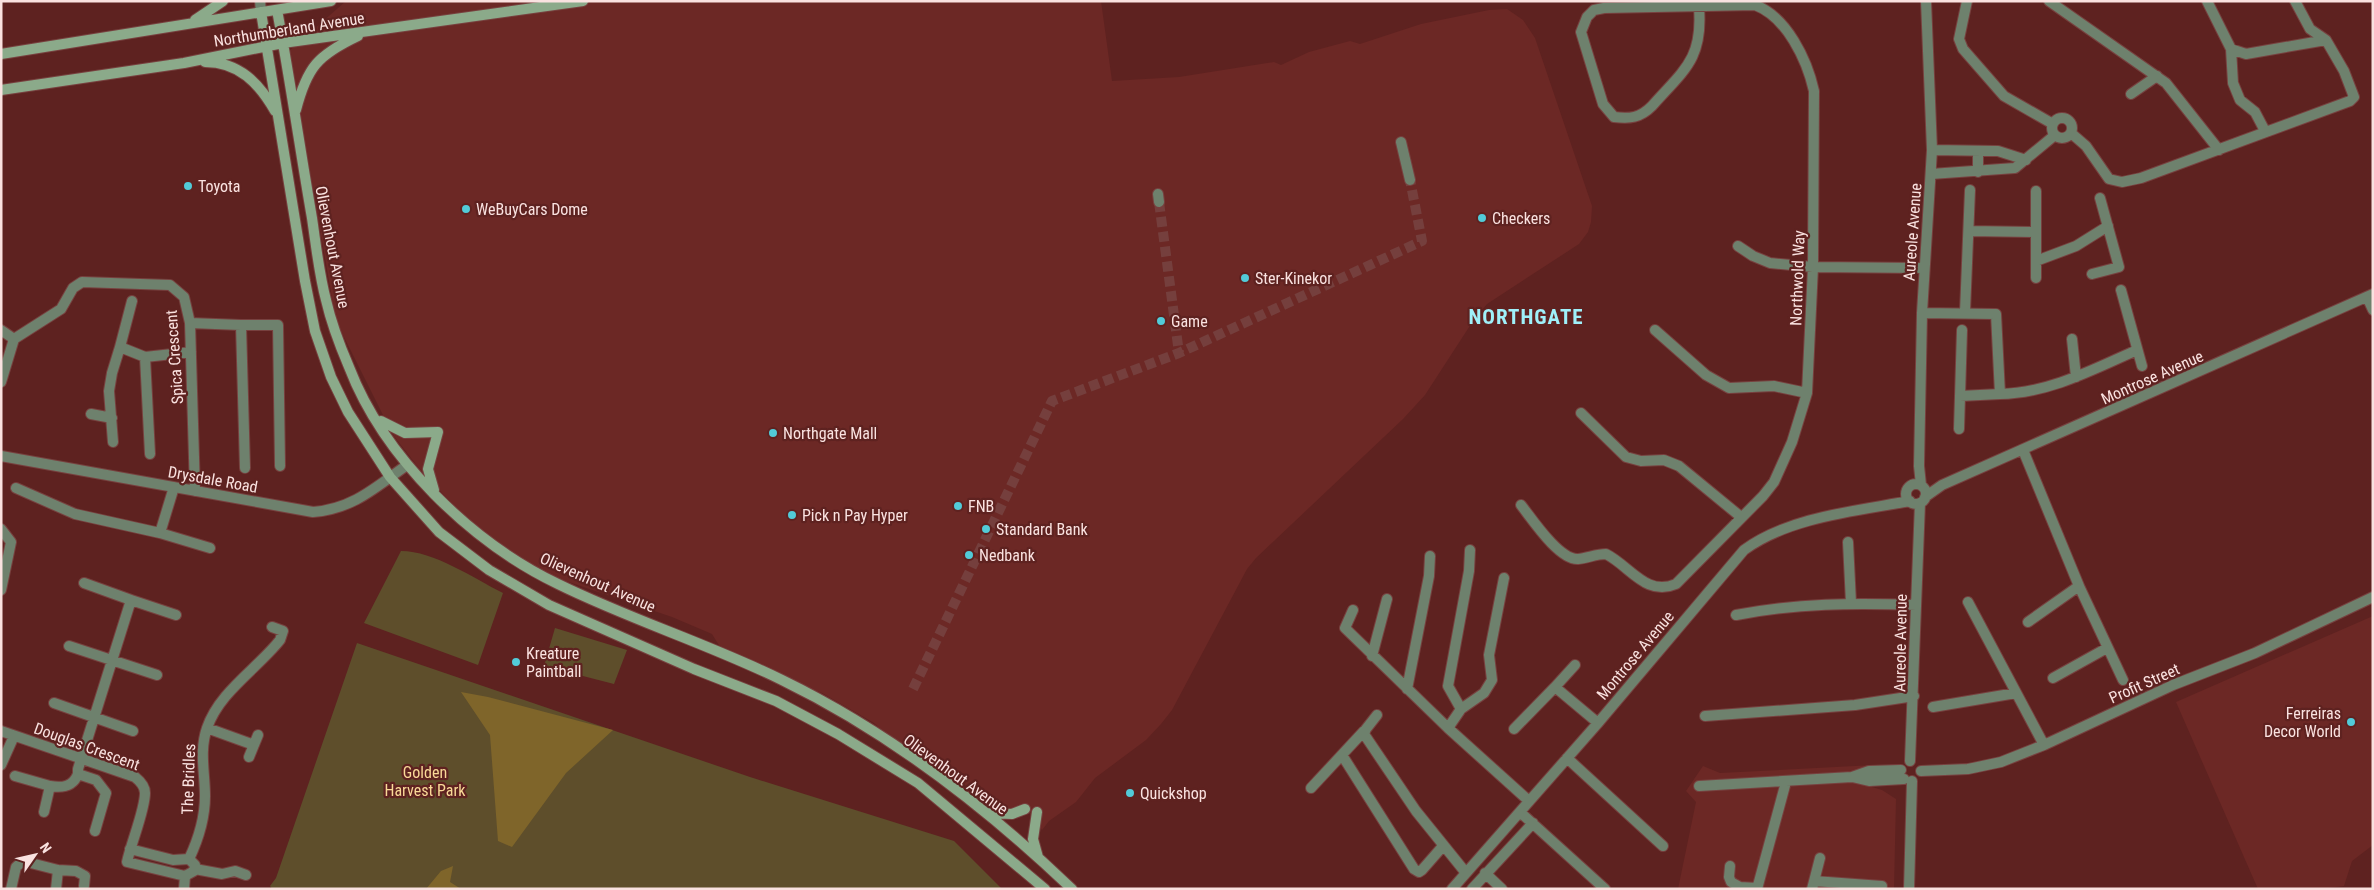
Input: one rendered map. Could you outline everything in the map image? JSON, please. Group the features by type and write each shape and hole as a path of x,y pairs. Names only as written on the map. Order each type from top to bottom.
{"street":[{"path":"190,23 223,1"},
{"name":"Northumberland Avenue","path":"1,54 190,23 260,6 331,1"},
{"name":"Northumberland Avenue","path":"1,90 184,63 283,43 583,1"},
{"name":"Aureole Avenue","path":"1910,761 1914,696 1922,313 1932,150 1926,1"},
{"path":"1967,1 1959,39 1963,49 2004,96 2053,124"},
{"path":"2049,1 2166,83 2219,150"},
{"path":"2207,1 2231,49 2233,84 2240,100 2255,112 2265,132"},
{"path":"2071,133 2086,146 2105,175 2115,182 2135,180 2350,101 2354,97 2344,71 2326,40 2310,29 2295,1"},
{"name":"Olievenhout Avenue","path":"276,5 326,301 349,369 376,418 407,465 453,513 502,552 557,584 783,680 855,721 926,767 987,813 1038,856 1072,889"},
{"name":"Northwold Way","path":"1521,505 1546,537 1562,552 1572,558 1606,554 1649,585 1666,588 1676,584 1774,482 1792,442 1804,408 1807,393 1813,268 1814,91 1806,65 1778,20 1763,8 1746,5 1700,8 1619,6 1594,10 1587,17 1581,32 1603,104 1614,117 1634,118 1652,106 1695,56 1701,29 1700,8"},
{"name":"Olievenhout Avenue","path":"260,6 305,281 315,331 331,377 348,412 390,477 439,532 489,570 550,605 694,668 776,701 838,734 918,783 1045,889"},
{"path":"294,116 302,86 310,69 329,50 366,32"},
{"path":"2231,49 2246,54 2326,40"},
{"path":"184,63 220,63 245,73 266,96 279,118"},
{"path":"2131,94 2157,76"},
{"path":"2053,124 2059,118 2067,119 2072,125 2071,133"},
{"path":"2053,124 2054,135"},
{"path":"2054,135 2062,138 2071,133"},
{"path":"1931,174 2015,168 2054,135"},
{"path":"1402,142 1410,180"},
{"path":"1932,150 1998,151 2026,160"},
{"path":"1978,151 1978,172"},
{"path":"1965,312 1970,190"},
{"path":"2036,191 2036,278"},
{"path":"2092,274 2119,267 2100,198"},
{"path":"2036,261 2076,246 2108,226"},
{"path":"1969,231 2035,232"},
{"path":"1738,246 1761,261 1813,268 1924,268"},
{"name":"Spica Crescent","path":"14,339 62,309 73,288 82,282 170,286 184,297 190,323 195,491"},
{"path":"2121,290 2142,366"},
{"path":"2370,295 2373,310"},
{"name":"Montrose Avenue","path":"1452,889 1598,723 1744,550 1762,538 1786,528 1882,505 1942,485 2370,295"},
{"path":"113,442 110,382 132,301"},
{"path":"1922,313 1965,312 1996,314 2000,394"},
{"path":"190,323 278,325 280,466"},
{"path":"242,325 245,468"},
{"path":"1,330 14,339 1,382"},
{"path":"1655,330 1706,375 1729,388 1774,386 1807,393"},
{"path":"1959,429 1962,330"},
{"path":"2072,339 2076,377"},
{"path":"120,347 145,357 191,352"},
{"path":"1960,396 2021,394 2046,388 2137,350"},
{"path":"145,357 150,454"},
{"path":"1581,413 1626,457 1641,461 1664,460 1679,466 1741,517"},
{"path":"91,414 112,418"},
{"path":"376,418 393,429 404,433 438,432 428,469 431,484 437,495"},
{"path":"2023,450 2079,586 2123,680"},
{"name":"Drysdale Road","path":"1,456 313,512 333,510 353,502 407,465"},
{"path":"160,533 174,487"},
{"path":"16,488 75,514 160,533 210,548"},
{"path":"1,529 11,542 1,590"},
{"path":"1848,542 1851,603"},
{"path":"1461,709 1448,686 1469,571 1470,550"},
{"path":"1407,689 1429,576 1430,556"},
{"path":"1448,728 1461,709 1484,693 1492,680 1489,655 1504,578"},
{"path":"84,583 176,615"},
{"path":"2028,622 2079,586"},
{"name":"Profit Street","path":"1921,771 1968,770 2000,762 2044,745 2173,685 2255,653 2373,597"},
{"path":"1372,656 1387,599"},
{"path":"15,776 50,786 67,786 75,780 131,600"},
{"path":"1968,602 2044,745"},
{"path":"1736,615 1770,609 1851,603 1916,605"},
{"path":"1353,610 1345,628 1448,728 1529,801"},
{"name":"The Bridles","path":"189,859 201,826 204,811 201,764 207,728 214,711 287,632 272,627"},
{"path":"69,646 157,676"},
{"path":"2053,678 2107,648"},
{"path":"1514,729 1575,665"},
{"path":"1555,687 1598,723"},
{"path":"1933,707 2016,693"},
{"path":"1705,716 1855,705 1914,696"},
{"path":"54,703 133,731"},
{"path":"1311,788 1377,715"},
{"name":"The Bridles","path":"207,728 256,740 249,757"},
{"name":"Douglas Crescent","path":"1,731 135,777 143,786 143,801 127,862 185,876"},
{"path":"1364,731 1411,804 1466,873"},
{"path":"1,766 14,736"},
{"path":"1342,754 1414,869 1419,872 1422,870 1443,846"},
{"path":"1567,758 1663,846"},
{"path":"1700,786 1852,777 1869,780 1906,776 1919,778 1921,771 1916,763 1910,761 1904,764 1906,776 1909,889"},
{"path":"78,774 96,780 106,793 95,831"},
{"path":"1730,866 1729,876 1731,882 1740,887 1757,889 1786,782"},
{"path":"44,812 50,786"},
{"path":"987,813 1004,814 1026,809"},
{"path":"1037,812 1033,839 1038,856"},
{"path":"1520,812 1605,889"},
{"path":"1472,889 1533,823"},
{"path":"130,849 173,860 189,859 194,863 195,870"},
{"path":"1820,858 1813,885 1882,886"},
{"path":"11,889 16,867 23,861 58,870 79,871 85,876 84,886"},
{"path":"56,889 58,870"},
{"path":"195,870 222,874 235,871 246,874"},
{"path":"184,889 185,876 192,874 195,870"},
{"path":"1485,874 1502,889"}],"shaded area":[{"name":"Northgate Mall","path":"346,1 1101,1 1112,81 1179,77 1274,62 1281,65 1309,52 1350,41 1360,44 1421,24 1489,10 1507,9 1523,20 1535,38 1592,206 1591,222 1588,232 1579,244 1487,304 1473,321 1425,395 1403,419 1256,558 1247,569 1172,710 1161,724 1146,740 1095,778 1076,802 1049,821 1042,830 1024,806 1019,809 1001,811 994,808 961,782 891,739 874,723 822,693 801,686 720,647 712,634 672,617 545,574 470,523 418,467 393,435 336,321 289,51"},
{"path":"2373,616 2373,845 2352,861 2344,886 2322,889 2258,889 2176,702"},
{"path":"461,692 488,697 613,730 566,773 512,847 498,841 490,735"},
{"path":"1874,765 1872,787 1882,790 1896,799 1894,889 1678,889 1696,802 1686,791 1703,766 1720,773"},
{"path":"453,866 450,882 461,889 426,889 441,871"}],"green space":[{"path":"401,551 427,555 440,560 503,593 478,665 364,623"},
{"path":"555,628 627,650 614,684 544,666"},
{"name":"Golden Harvest Park","path":"357,643 750,777 954,841 1002,889 272,889 270,886 276,878"}],"tunnel":[{"path":"913,689 1052,401 1179,353 1422,241 1410,180"},
{"path":"1159,202 1179,353"}],"place":[{"name":"Toyota","path":"188,186"},
{"name":"WeBuyCars Dome","path":"466,209"},
{"name":"Checkers","path":"1482,218"},
{"name":"Ster-Kinekor","path":"1245,278"},
{"name":"Game","path":"1161,321"},
{"name":"Northgate Mall","path":"773,433"},
{"name":"FNB","path":"958,506"},
{"name":"Pick n Pay Hyper","path":"792,515"},
{"name":"Standard Bank","path":"986,529"},
{"name":"Nedbank","path":"969,555"},
{"name":"Kreature Paintball","path":"516,662"},
{"name":"Ferreiras Decor World","path":"2351,722"},
{"name":"Quickshop","path":"1130,793"}],"district":[{"name":"NORTHGATE","path":"1526,317"}]}
